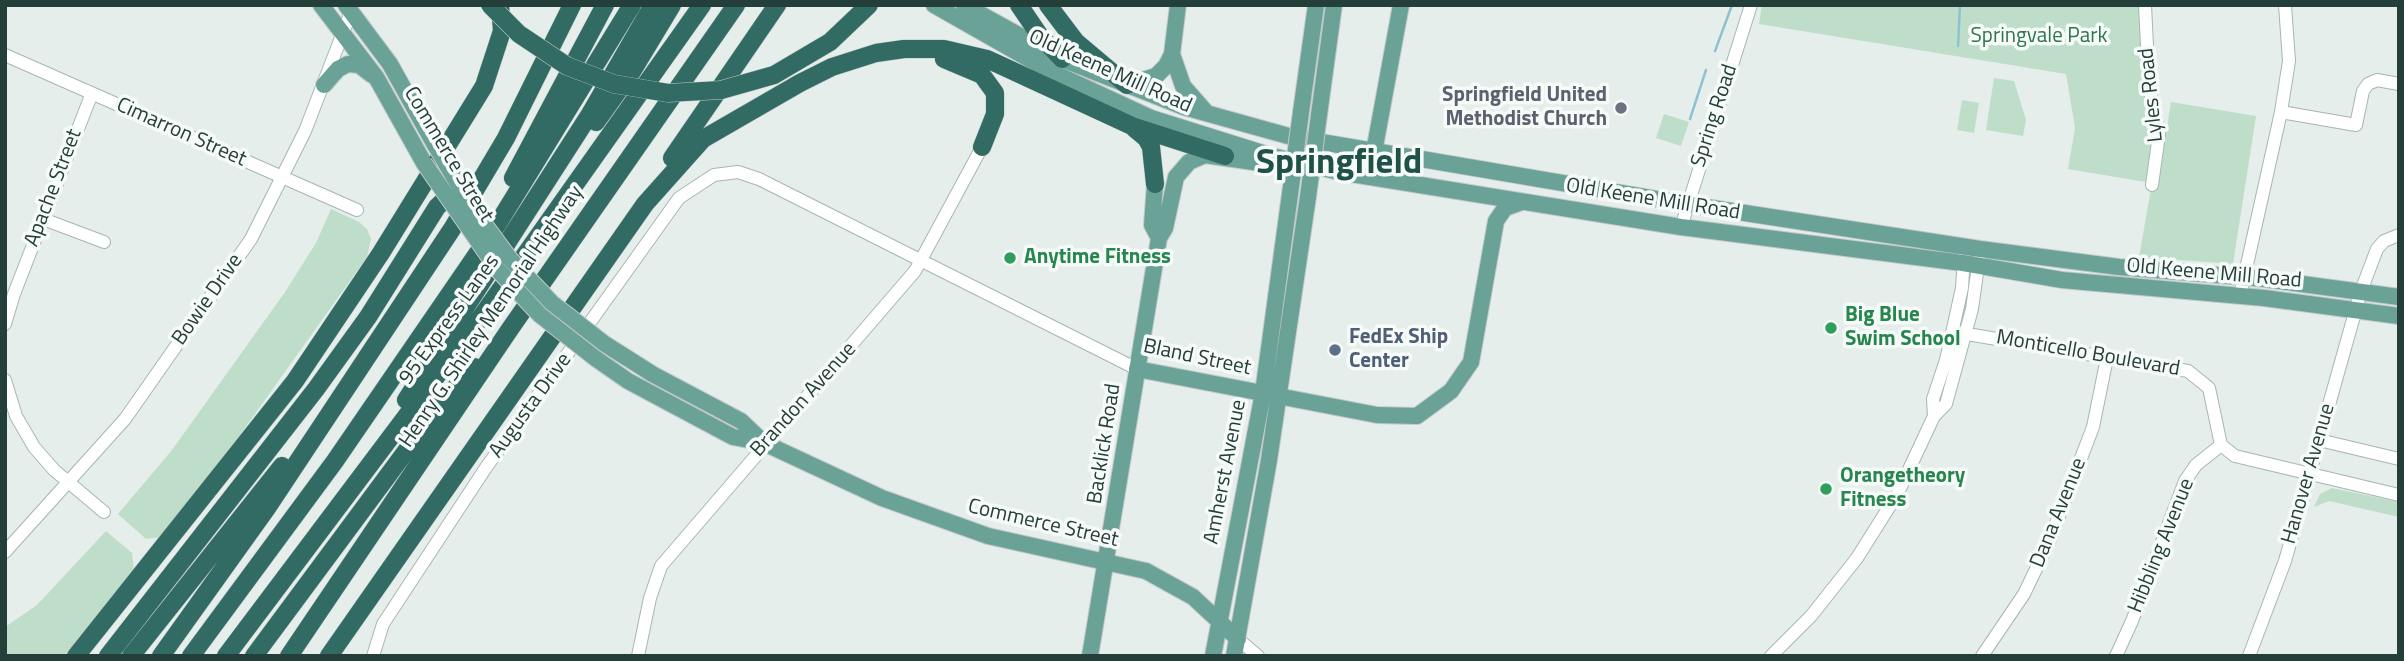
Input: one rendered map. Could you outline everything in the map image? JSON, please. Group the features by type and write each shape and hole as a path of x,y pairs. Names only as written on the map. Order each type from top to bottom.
{"highway":[{"path":"490,5 535,46 574,69 632,89 668,93 721,90 774,75 830,43 869,5"},
{"path":"76,656 295,381 368,274 484,86 502,30 500,5"},
{"path":"161,656 267,508 474,192 511,129 572,5"},
{"path":"431,321 605,5"},
{"path":"191,656 497,225 632,5"},
{"path":"320,533 528,211 653,5"},
{"path":"528,211 614,98 672,5"},
{"name":"95 Express Lanes","path":"226,656 496,296 702,5"},
{"name":"Henry G. Shirley Memorial Highway","path":"289,656 510,329 736,5"},
{"path":"329,656 645,204 674,155 777,5"},
{"path":"1019,5 1040,36 1062,59"},
{"path":"1048,5 1076,42 1127,85"},
{"path":"645,204 703,139 832,67 876,53 904,49 944,49 987,59 1132,126 1225,156"},
{"path":"904,49 958,62 982,75 991,84 995,93 995,114 982,146"},
{"path":"1132,126 1146,138 1151,147 1155,184"},
{"path":"108,656 329,372 368,317 427,222 452,192"},
{"path":"254,656 441,404 510,329"},
{"path":"131,656 340,395"}],"main road":[{"name":"Commerce Street","path":"321,5 380,83 424,163 485,226 530,281 563,313 605,344 654,375 741,421 764,443"},
{"name":"Old Keene Mill Road","path":"933,5 1062,78 1152,118 1246,149 1339,172 1681,227 1971,264 2062,280 2240,296 2399,316"},
{"name":"Old Keene Mill Road","path":"964,5 1062,59 1210,115 1292,137 1686,204 1972,247 2119,267 2244,277 2399,297"},
{"path":"1127,85 1156,76 1166,66 1172,54 1178,5"},
{"name":"Amherst Avenue","path":"1234,656 1271,395 1290,194 1317,5"},
{"name":"Amherst Avenue","path":"1213,656 1271,395 1308,197 1334,5"},
{"path":"1374,152 1401,5"},
{"name":"Commerce Street","path":"348,8 390,64 435,145 452,192 485,254 525,300 595,358 628,381 733,437 764,443 829,476 961,528 1007,541 1107,560 1166,580 1199,602 1238,639"},
{"path":"1172,54 1187,92 1210,115"},
{"path":"324,85 338,69 353,64 364,68 380,83"},
{"name":"Backlick Road","path":"1090,656 1159,239 1166,229 1174,185 1181,169 1196,158 1225,156 1339,172"},
{"name":"Backlick Road","path":"1155,184 1152,225 1159,239"},
{"path":"1464,191 1488,206 1493,229"},
{"path":"1493,229 1505,208 1524,201"},
{"name":"Bland Street","path":"1137,369 1397,417 1417,416 1430,409 1455,387 1473,355 1493,229"}],"street":[{"name":"Spring Road","path":"1681,227 1686,204 1751,5"},
{"name":"Lyles Road","path":"2145,5 2149,86 2159,135 2152,185"},
{"path":"2240,296 2281,112 2289,61 2285,5"},
{"name":"Bowie Drive","path":"5,552 70,484 125,419 251,239 324,85 348,8"},
{"name":"Cimarron Street","path":"5,55 357,210"},
{"path":"2281,112 2356,125 2363,91 2368,84 2376,80 2399,84"},
{"name":"Apache Street","path":"5,324 92,93"},
{"name":"Brandon Avenue","path":"638,656 650,598 661,566 922,261 982,146"},
{"name":"Bland Street","path":"714,175 729,172 755,177 1137,369"},
{"name":"Augusta Drive","path":"373,656 383,624 485,469 679,198 714,175"},
{"path":"43,219 104,242"},
{"name":"Hanover Avenue","path":"2249,656 2285,561 2361,290 2377,249 2384,241 2399,234"},
{"path":"1771,656 1826,599 1862,551 1898,493 1934,416 1946,404 1966,334 1972,247"},
{"path":"1934,416 1933,399 1962,288 1971,264"},
{"name":"Monticello Boulevard","path":"1966,334 2188,371 2202,379 2213,396 2221,445"},
{"name":"Dana Avenue","path":"1982,656 2024,594 2049,542 2093,427 2107,358"},
{"path":"5,380 10,402 25,433 44,459 104,512"},
{"path":"2319,440 2399,459"},
{"path":"2221,445 2245,461 2399,495"},
{"name":"Hibbling Avenue","path":"2116,656 2185,481 2196,465 2221,445"},
{"name":"Commerce Street","path":"1238,639 1258,656"}],"green space":[{"name":"Springvale Park","path":"1762,5 2143,5 2161,130 2158,184 2171,102 2256,116 2233,264 2139,257 2152,183 2068,169 2075,128 2066,74 1759,24"},
{"path":"1994,78 2014,81 2026,120 2023,136 1986,130"},
{"path":"1962,100 1979,103 1974,133 1957,130"},
{"path":"1664,114 1689,122 1681,146 1656,138"},
{"path":"331,209 359,222 367,229 371,239 367,257 217,467 161,537 146,539 118,514 172,450 285,292 316,243"},
{"path":"2332,488 2399,502 2399,517 2329,501 2314,507 2320,494"},
{"path":"106,531 132,553 134,571 65,656 5,656 5,627 37,605"}],"waterway":[{"path":"1715,51 1732,5"},
{"path":"1958,46 1960,5"},
{"path":"1690,119 1706,70"}],"place":[{"name":"Springfield United Methodist Church","path":"1621,108"},
{"name":"Anytime Fitness","path":"1010,258"},
{"name":"Big Blue Swim School","path":"1831,328"},
{"name":"FedEx Ship Center","path":"1335,350"},
{"name":"Orangetheory Fitness","path":"1826,489"}],"district":[{"name":"Springfield","path":"1339,164"}]}
